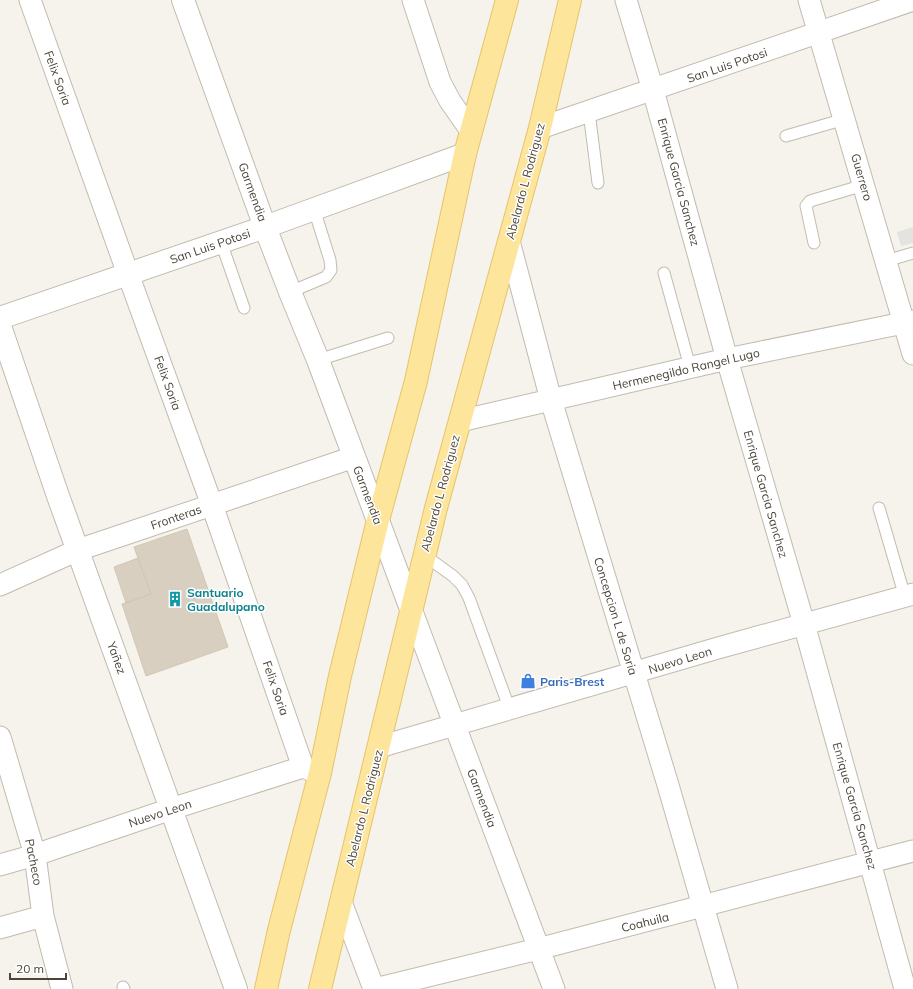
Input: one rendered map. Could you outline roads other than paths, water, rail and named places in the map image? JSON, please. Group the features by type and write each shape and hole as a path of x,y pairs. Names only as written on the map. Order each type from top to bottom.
{"main road":[{"path":"266,989 312,770 340,676 378,520 416,381 464,154 506,0"},
{"name":"Abelardo L Rodriguez","path":"320,989 379,748 424,555 540,128 570,0"}],"street":[{"name":"Felix Soria","path":"30,0 212,504 312,770"},
{"name":"Garmendia","path":"183,0 265,227 318,360 554,989"},
{"path":"413,0 440,82 450,101 471,131"},
{"name":"Enrique Garcia Sanchez","path":"626,0 653,90 727,359 804,624 905,989"},
{"name":"Guerrero","path":"810,0 886,261 908,322 913,354"},
{"name":"San Luis Potosi","path":"540,128 913,0"},
{"name":"San Luis Potosi","path":"0,318 265,227 464,154"},
{"name":"Concepcion L de Soria","path":"509,241 551,400 727,989"},
{"name":"Hermenegildo Rangel Lugo","path":"460,421 690,367 908,322"},
{"name":"Yañez","path":"0,326 41,448 236,989"},
{"name":"Fronteras","path":"0,584 78,550 354,457"},
{"name":"Nuevo Leon","path":"379,748 718,648 909,595"},
{"name":"Pacheco","path":"0,737 35,855 43,916 62,989"},
{"name":"Nuevo Leon","path":"0,865 35,855 171,809 312,770"},
{"name":"Coahuila","path":"375,989 538,949 913,852"},
{"path":"341,902 375,989"},
{"path":"0,928 43,916"}],"lane":[{"path":"589,112 598,183"},
{"path":"786,136 845,119"},
{"path":"814,244 806,206 810,201 864,185"},
{"path":"290,292 326,277 331,270 330,260 314,209"},
{"path":"221,242 244,308"},
{"path":"886,261 913,253"},
{"path":"664,273 690,367"},
{"path":"318,360 388,338"},
{"path":"879,508 909,595"},
{"path":"424,555 453,576 462,585 469,598 510,710"}],"place":[{"name":"Santuario Guadalupano","path":"175,599"},
{"name":"Paris-Brest","path":"528,681"}]}
